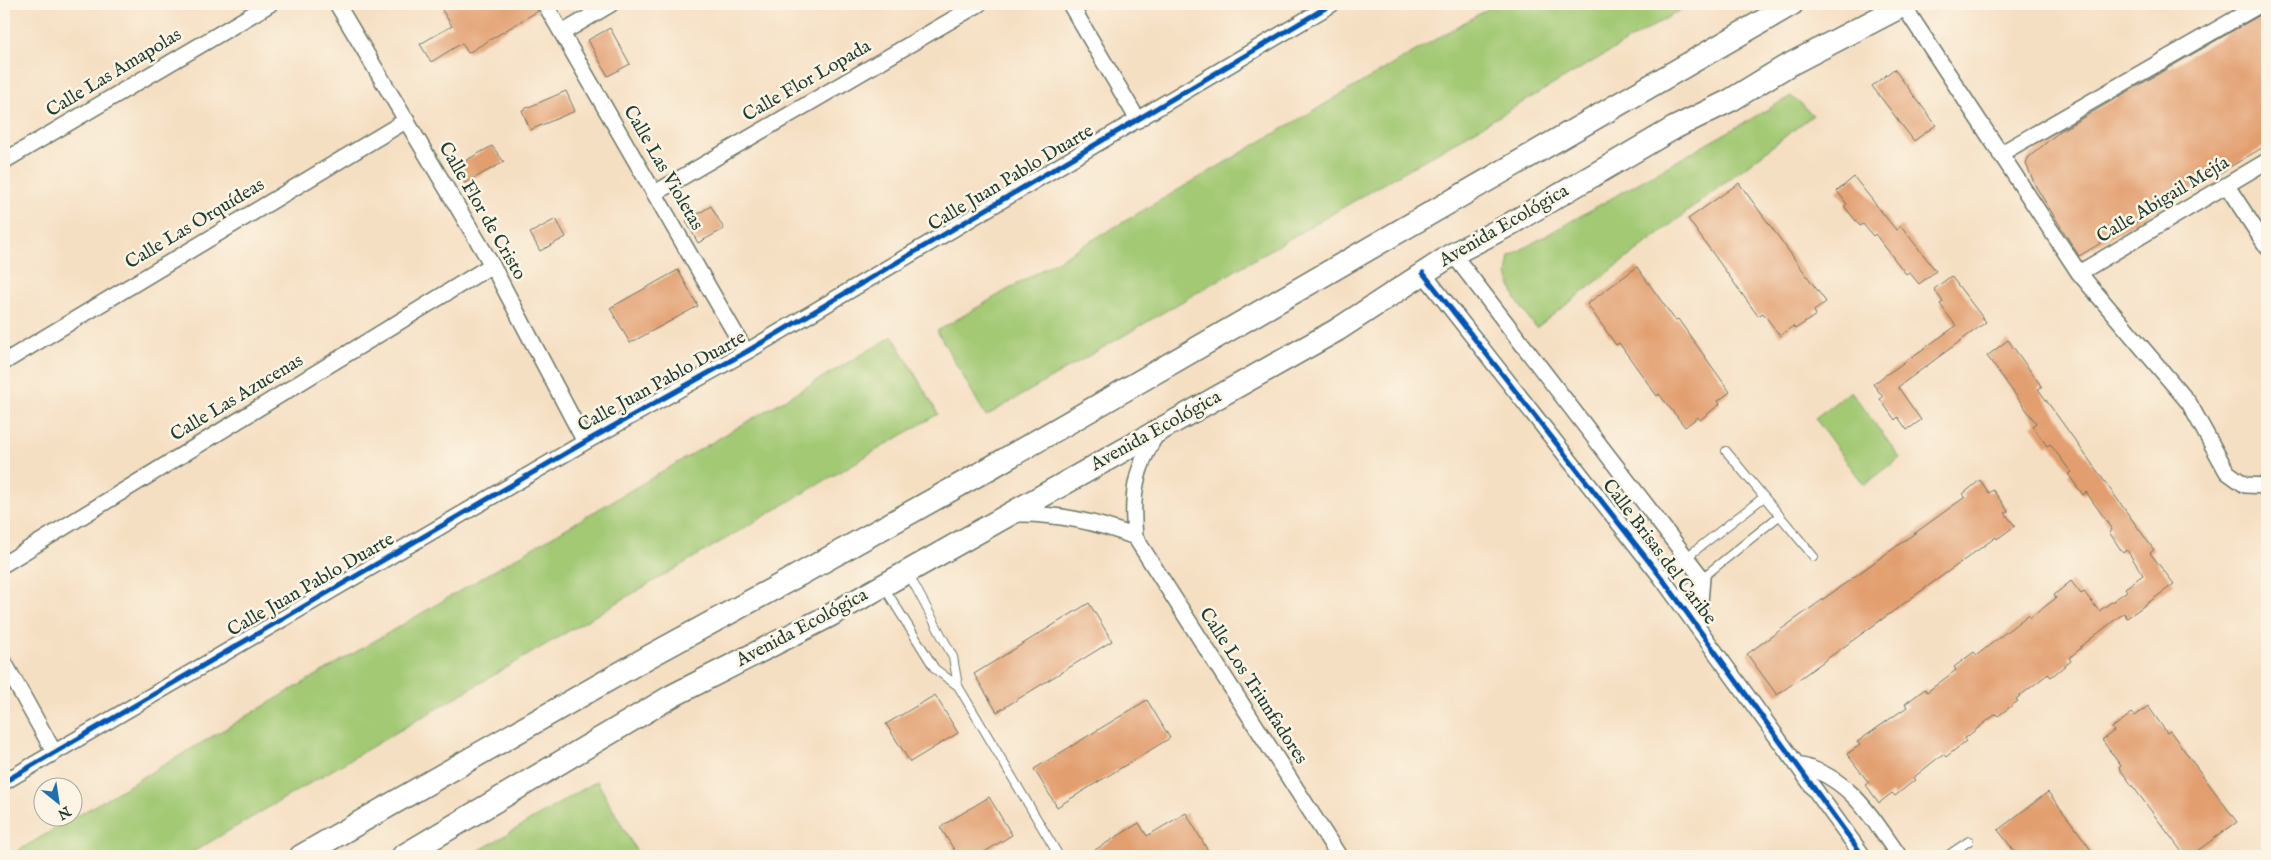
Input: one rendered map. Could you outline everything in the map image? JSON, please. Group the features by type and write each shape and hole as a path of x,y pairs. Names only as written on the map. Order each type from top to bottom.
{"main road":[{"path":"301,856 650,656 990,468 1792,4"},
{"name":"Avenida Ecológica","path":"403,856 672,696 829,616 1337,330 1453,254 1505,227 1674,128 1731,100 1785,67 1905,5"}],"street":[{"name":"Calle Las Amapolas","path":"4,161 270,4"},
{"name":"Calle Flor de Cristo","path":"337,4 492,265 584,442"},
{"name":"Calle Las Violetas","path":"545,4 746,352"},
{"path":"562,33 611,4"},
{"name":"Calle Flor Lopada","path":"655,193 979,4"},
{"path":"1070,4 1138,120"},
{"name":"Calle Juan Pablo Duarte","path":"4,782 584,442 746,352 1332,4"},
{"path":"2000,154 2261,4"},
{"path":"1905,5 2079,273 2188,403 2227,472 2245,486 2267,486"},
{"name":"Calle Las Orquídeas","path":"4,362 407,120"},
{"name":"Calle Abigail Mejía","path":"2079,273 2227,186 2267,160"},
{"path":"2227,186 2267,247"},
{"name":"Calle Brisas del Caribe","path":"1453,254 1702,578 1698,626"},
{"name":"Calle Las Azucenas","path":"4,564 492,265"},
{"name":"Calle Brisas del Caribe","path":"1423,272 1677,598 1863,856"},
{"name":"Calle Los Triunfadores","path":"1160,428 1145,454 1135,480 1132,508 1134,537 1339,856"},
{"path":"1009,514 1041,513 1072,518 1103,525 1134,537"},
{"path":"4,662 54,752"},
{"path":"1797,766 1813,768 1835,780 1859,800 1899,856"}],"lane":[{"path":"1726,451 1814,557"},
{"path":"1661,577 1764,497"},
{"path":"1677,598 1779,516"},
{"path":"907,572 954,657 958,686"},
{"path":"883,585 935,669 958,686 1059,856"},
{"path":"1947,856 1969,841"}],"green space":[{"path":"1496,4 1691,4 986,416 937,331"},
{"path":"1791,96 1813,115 1536,328 1516,300 1507,275 1510,256"},
{"path":"893,336 938,414 186,856 9,856 57,828 82,828 82,813"},
{"path":"1851,391 1900,458 1864,485 1815,418"},
{"path":"597,781 639,856 470,856"}],"building":[{"path":"452,4 536,4 538,11 468,53 462,43 431,62 420,44 452,26 442,10"},
{"path":"2267,11 2267,145 2079,256 2036,187 2026,164 2028,158 2060,131"},
{"path":"610,28 630,64 608,76 588,40"},
{"path":"1894,69 1936,125 1914,141 1872,86"},
{"path":"566,91 575,111 530,130 522,110"},
{"path":"492,146 504,162 465,183 456,166"},
{"path":"1854,177 1896,230 1901,226 1936,271 1919,284 1909,272 1906,274 1875,234 1873,236 1863,224 1860,226 1844,206 1847,204 1837,191"},
{"path":"1739,183 1826,302 1814,311 1816,315 1795,329 1793,326 1780,336 1763,313 1758,316 1688,219"},
{"path":"711,206 724,229 698,243 686,221"},
{"path":"556,219 566,237 540,251 530,233"},
{"path":"1637,267 1675,320 1678,319 1730,392 1718,401 1720,404 1700,420 1698,417 1685,427 1659,394 1657,396 1619,343 1616,345 1587,304"},
{"path":"678,270 698,306 630,343 610,308"},
{"path":"1951,276 1986,322 1898,387 1921,420 1907,430 1898,417 1895,420 1880,399 1883,397 1873,384 1956,326 1940,304 1943,302 1934,289"},
{"path":"2008,340 2042,387 2038,389 2154,550 2150,553 2174,584 2127,618 2124,613 2080,647 2069,658 2071,661 2051,677 2048,674 2016,699 2018,701 1998,716 1996,714 1964,739 1966,741 1946,757 1943,754 1913,778 1915,780 1895,796 1892,793 1879,803 1866,785 1869,783 1847,754 1860,745 1857,742 1907,707 1905,704 1925,689 1927,692 1956,670 1954,667 1974,652 1977,655 2028,615 2030,618 2056,598 2054,595 2071,581 2081,594 2084,592 2099,611 2127,591 2125,588 2143,575 2127,550 2123,553 2109,532 2112,530 2086,492 2083,495 2068,474 2071,472 2050,444 2047,446 2032,426 2036,423 1987,356"},
{"path":"1980,480 1989,493 1993,490 2008,511 2005,513 2015,526 1997,539 1996,537 1777,695 1747,654 1965,497 1963,494"},
{"path":"1089,603 1112,641 997,712 974,674"},
{"path":"935,695 958,733 910,762 886,724"},
{"path":"1147,700 1170,738 1057,807 1034,769"},
{"path":"2148,706 2167,733 2170,731 2237,822 2190,856 2185,856 2119,768 2121,766 2102,740 2114,731 2112,728 2132,713 2135,716"},
{"path":"2048,792 2095,856 2018,856 1998,830"},
{"path":"989,797 1012,835 978,856 958,856 940,827"},
{"path":"1186,813 1211,856 1085,856 1139,823 1147,836"}],"cycle path":[{"path":"4,782 585,442 746,352 1332,4"},
{"path":"1423,273 1661,577 1863,856"}]}
